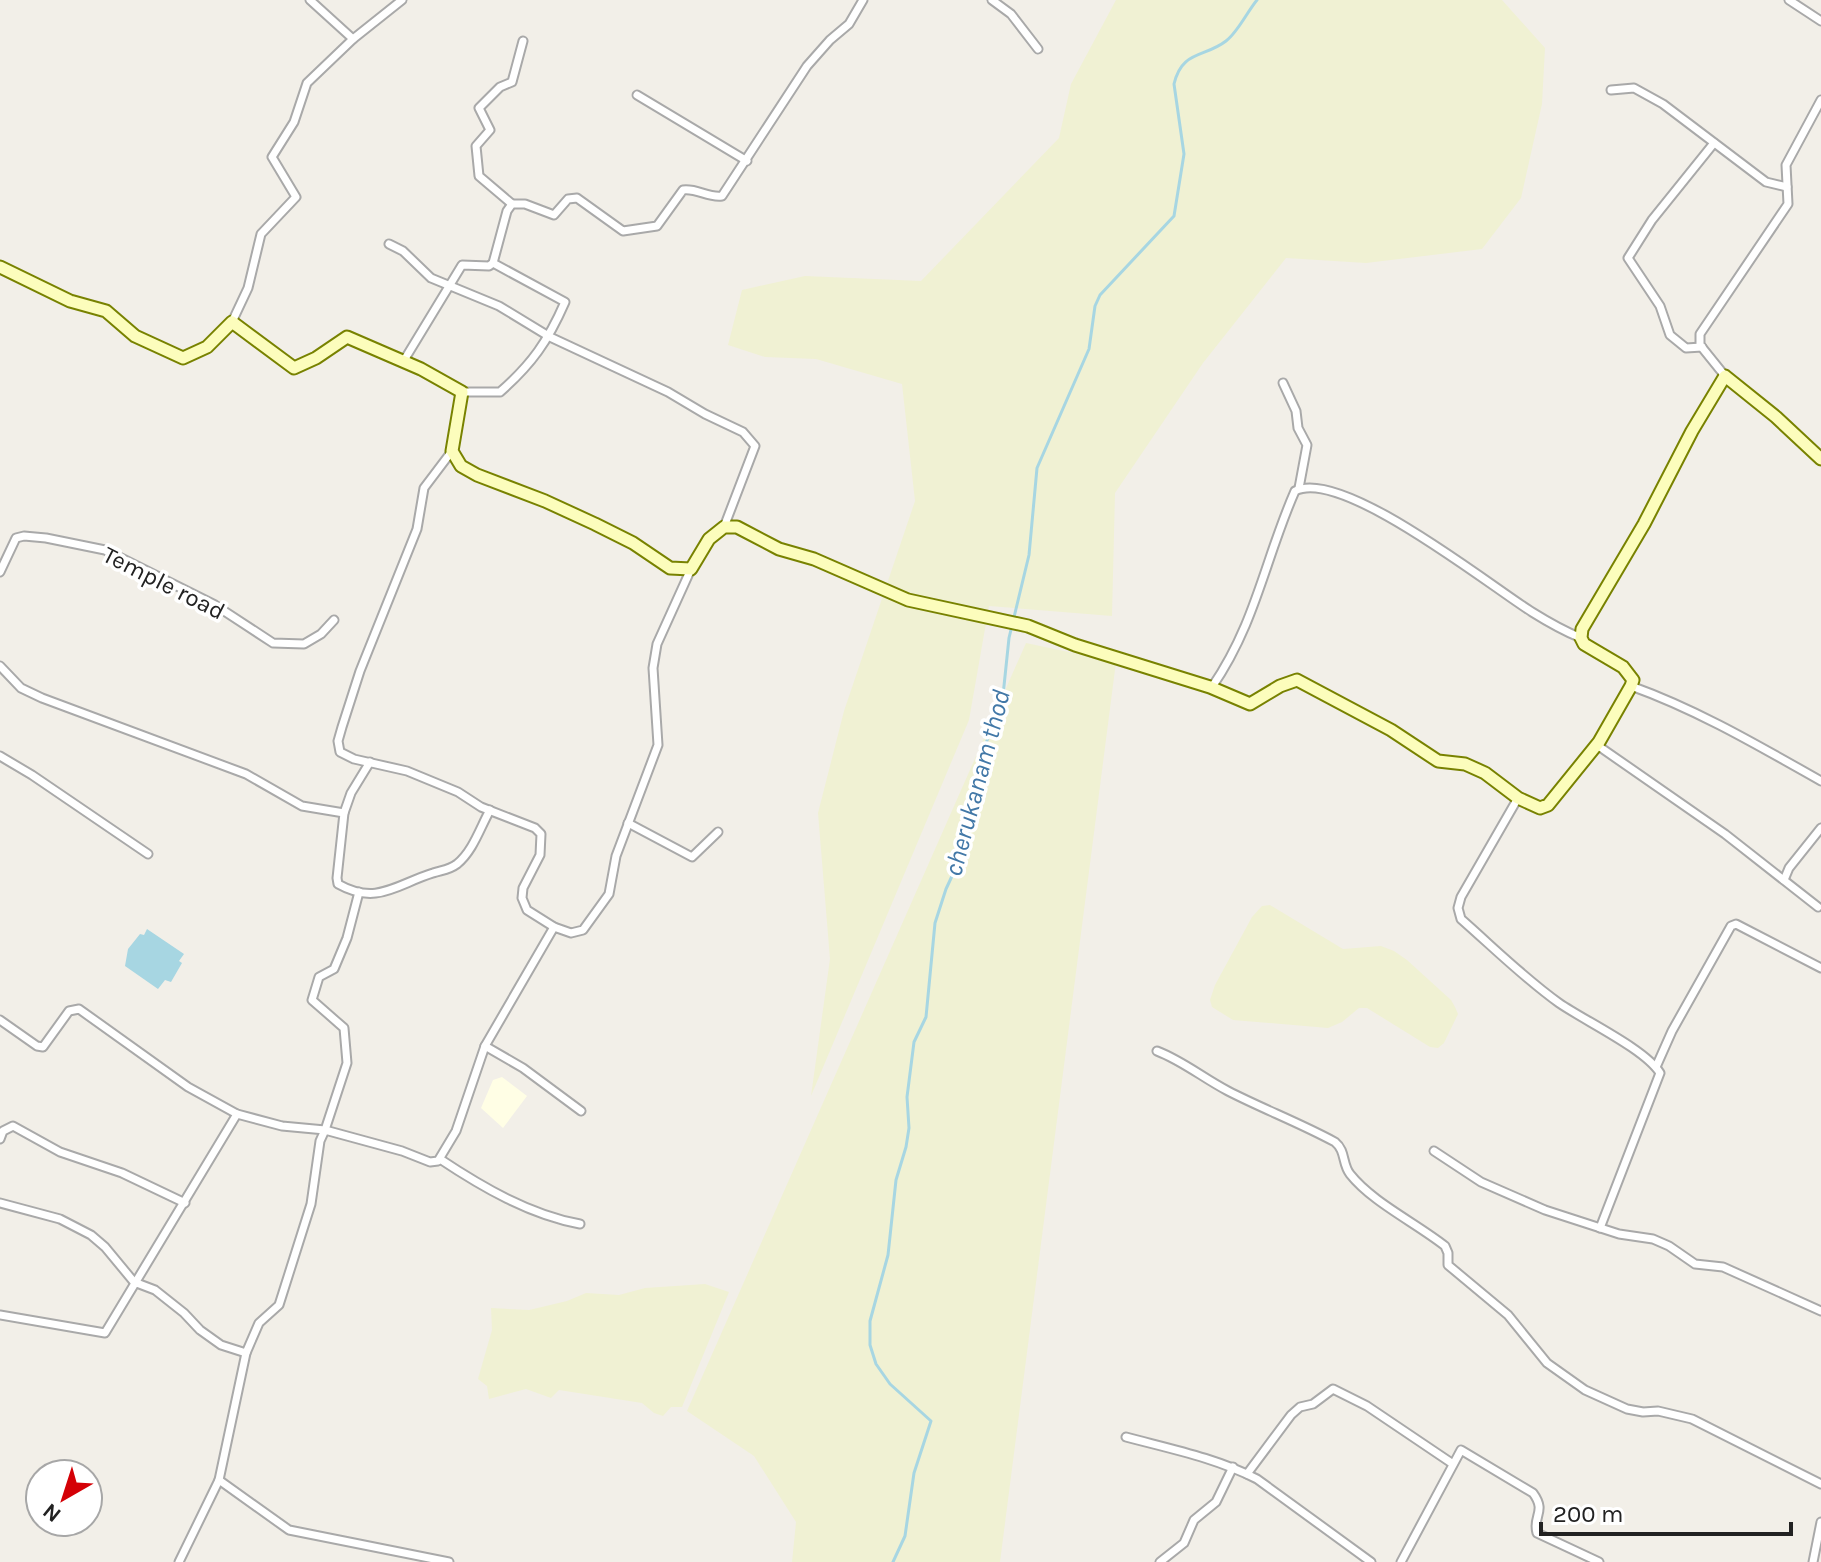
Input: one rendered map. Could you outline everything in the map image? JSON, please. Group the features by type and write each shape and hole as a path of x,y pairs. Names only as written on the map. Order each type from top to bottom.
{"street":[{"path":"310,0 353,39"},
{"path":"0,267 70,301 106,311 135,336 183,358 207,347 232,322 248,288 261,234 296,197 272,157 294,122 307,83 353,39 402,0"},
{"path":"523,41 512,82 500,87 479,108 490,130 476,146 479,176 512,204 525,204 554,215 572,197 593,207 623,231 657,226 683,190 722,196 807,66 849,24 863,0"},
{"path":"992,0 1011,14 1038,49"},
{"path":"1789,0 1821,21"},
{"path":"1611,90 1634,88 1663,104 1766,182 1787,187"},
{"path":"637,95 747,161"},
{"path":"1821,100 1786,165 1788,204 1700,334 1702,347 1725,376 1821,459"},
{"path":"1702,347 1686,348 1670,335 1660,306 1628,258 1652,220 1714,143"},
{"path":"403,362 462,265 489,266 493,263 507,211 512,204"},
{"path":"389,244 403,251 431,278 472,293 550,337 668,392 743,432 755,446 724,527 698,552 657,644 653,668 658,745 616,856 609,894 590,924 583,930 571,933 554,927 527,910 522,898 523,888 540,855 541,834 535,828 490,810 441,784 340,752 338,741 360,671 417,529 424,488 452,451 462,392"},
{"path":"232,322 294,368 316,358 347,337 421,369 462,392 500,392 527,368 550,337 565,302 493,263"},
{"path":"1581,638 1582,629 1601,593 1644,524 1692,431 1725,376"},
{"path":"1212,687 1230,661 1248,625 1282,519 1299,488 1307,445 1283,383"},
{"path":"452,451 461,466 477,475 595,524 633,543 670,568 691,569"},
{"path":"724,527 737,527 779,549 814,559 908,600 1028,626 1075,645 1212,687 1250,704 1297,680 1391,730 1438,761 1465,764 1485,773 1518,798 1540,808 1548,805 1597,745 1631,686 1633,680 1623,667 1588,647 1581,638 1530,612 1383,513 1339,493 1299,488"},
{"name":"Temple road","path":"0,572 16,538 46,538 105,550 125,558 215,605 273,643 304,644 321,634 334,620"},
{"path":"0,666 21,688 42,698 246,774 302,806 344,813"},
{"path":"1631,686 1663,697 1821,781"},
{"path":"1597,745 1725,834 1818,907"},
{"path":"0,756 148,854"},
{"path":"370,762 351,793 344,813 338,884 366,895 382,893 432,873 446,871 458,863 472,845 490,810"},
{"path":"1518,798 1461,897 1458,908 1461,919 1523,976 1656,1067 1660,1073 1600,1228"},
{"path":"628,823 692,857 718,832"},
{"path":"1784,880 1789,868 1821,828"},
{"path":"179,1562 219,1480 246,1353 259,1323 279,1305 311,1204 320,1141 343,1076 347,1053 344,1028 312,1000 319,977 334,969 338,960 359,892"},
{"path":"1656,1067 1672,1031 1731,926 1736,924 1750,930 1821,968"},
{"path":"0,1020 43,1047 69,1011 79,1009 188,1087 237,1114 282,1126 325,1130 430,1162 440,1159 456,1131 485,1046 554,927"},
{"path":"485,1046 523,1068 581,1111"},
{"path":"1157,1051 1179,1059 1229,1091 1335,1142 1343,1149 1347,1172 1377,1198 1445,1246 1448,1265 1508,1315 1547,1363 1560,1374 1585,1390 1627,1409 1658,1411 1692,1419 1821,1484"},
{"path":"0,1315 105,1333 237,1114"},
{"path":"0,1139 3,1131 13,1126 60,1152 122,1173 185,1203"},
{"path":"1434,1151 1481,1182 1516,1198 1600,1228 1653,1239 1695,1264 1723,1267 1821,1311"},
{"path":"440,1159 466,1177 514,1201 557,1220 580,1224"},
{"path":"0,1203 60,1219 80,1229 105,1247 134,1282 155,1290 221,1345 246,1353"},
{"path":"1247,1474 1291,1415 1333,1389 1367,1406 1453,1464"},
{"path":"1126,1437 1169,1446 1247,1474 1371,1562"},
{"path":"1401,1562 1461,1450 1533,1493 1540,1502 1535,1527 1537,1533 1599,1562"},
{"path":"1160,1562 1184,1543 1194,1520 1216,1502 1233,1467"},
{"path":"219,1480 289,1530 449,1562"},
{"path":"1813,1562 1821,1522"}],"shaded area":[{"path":"1116,0 1502,0 1545,48 1542,104 1521,198 1482,249 1366,263 1286,258 1203,363 1115,493 1112,616 989,606 969,720 811,1096 830,959 818,813 844,711 915,501 902,384 816,359 765,357 728,345 742,290 805,276 921,281 1059,138 1071,84"},
{"path":"1026,643 1116,662 1000,1562 792,1562 796,1522 754,1456 687,1411"},
{"path":"1270,905 1343,949 1381,946 1407,960 1455,1007 1458,1014 1444,1043 1438,1048 1430,1047 1367,1008 1359,1008 1342,1022 1328,1028 1233,1020 1212,1007 1210,1000 1215,985 1252,917 1262,906"},
{"path":"502,1077 527,1096 503,1128 481,1108 493,1080"},
{"path":"705,1284 729,1292 682,1407 671,1407 663,1416 642,1403 559,1390 551,1398 526,1389 489,1399 487,1386 478,1379 492,1330 491,1308 529,1310 586,1293 619,1295 645,1288"}],"water":[{"path":"147,929 184,954 171,982 165,980 158,989 125,966 128,949"}],"waterway":[{"name":"cherukanam thod","path":"893,1562 905,1536 914,1473 931,1421 890,1384 876,1364 870,1345 870,1321 888,1255 896,1180 906,1147 909,1128 907,1097 914,1042 926,1017 935,923 946,889 966,846 983,750 1002,705 1009,638 1029,555 1037,468 1089,349 1095,306 1100,295 1174,216 1184,154 1174,84 1178,73 1188,60 1230,37 1257,0"}]}
